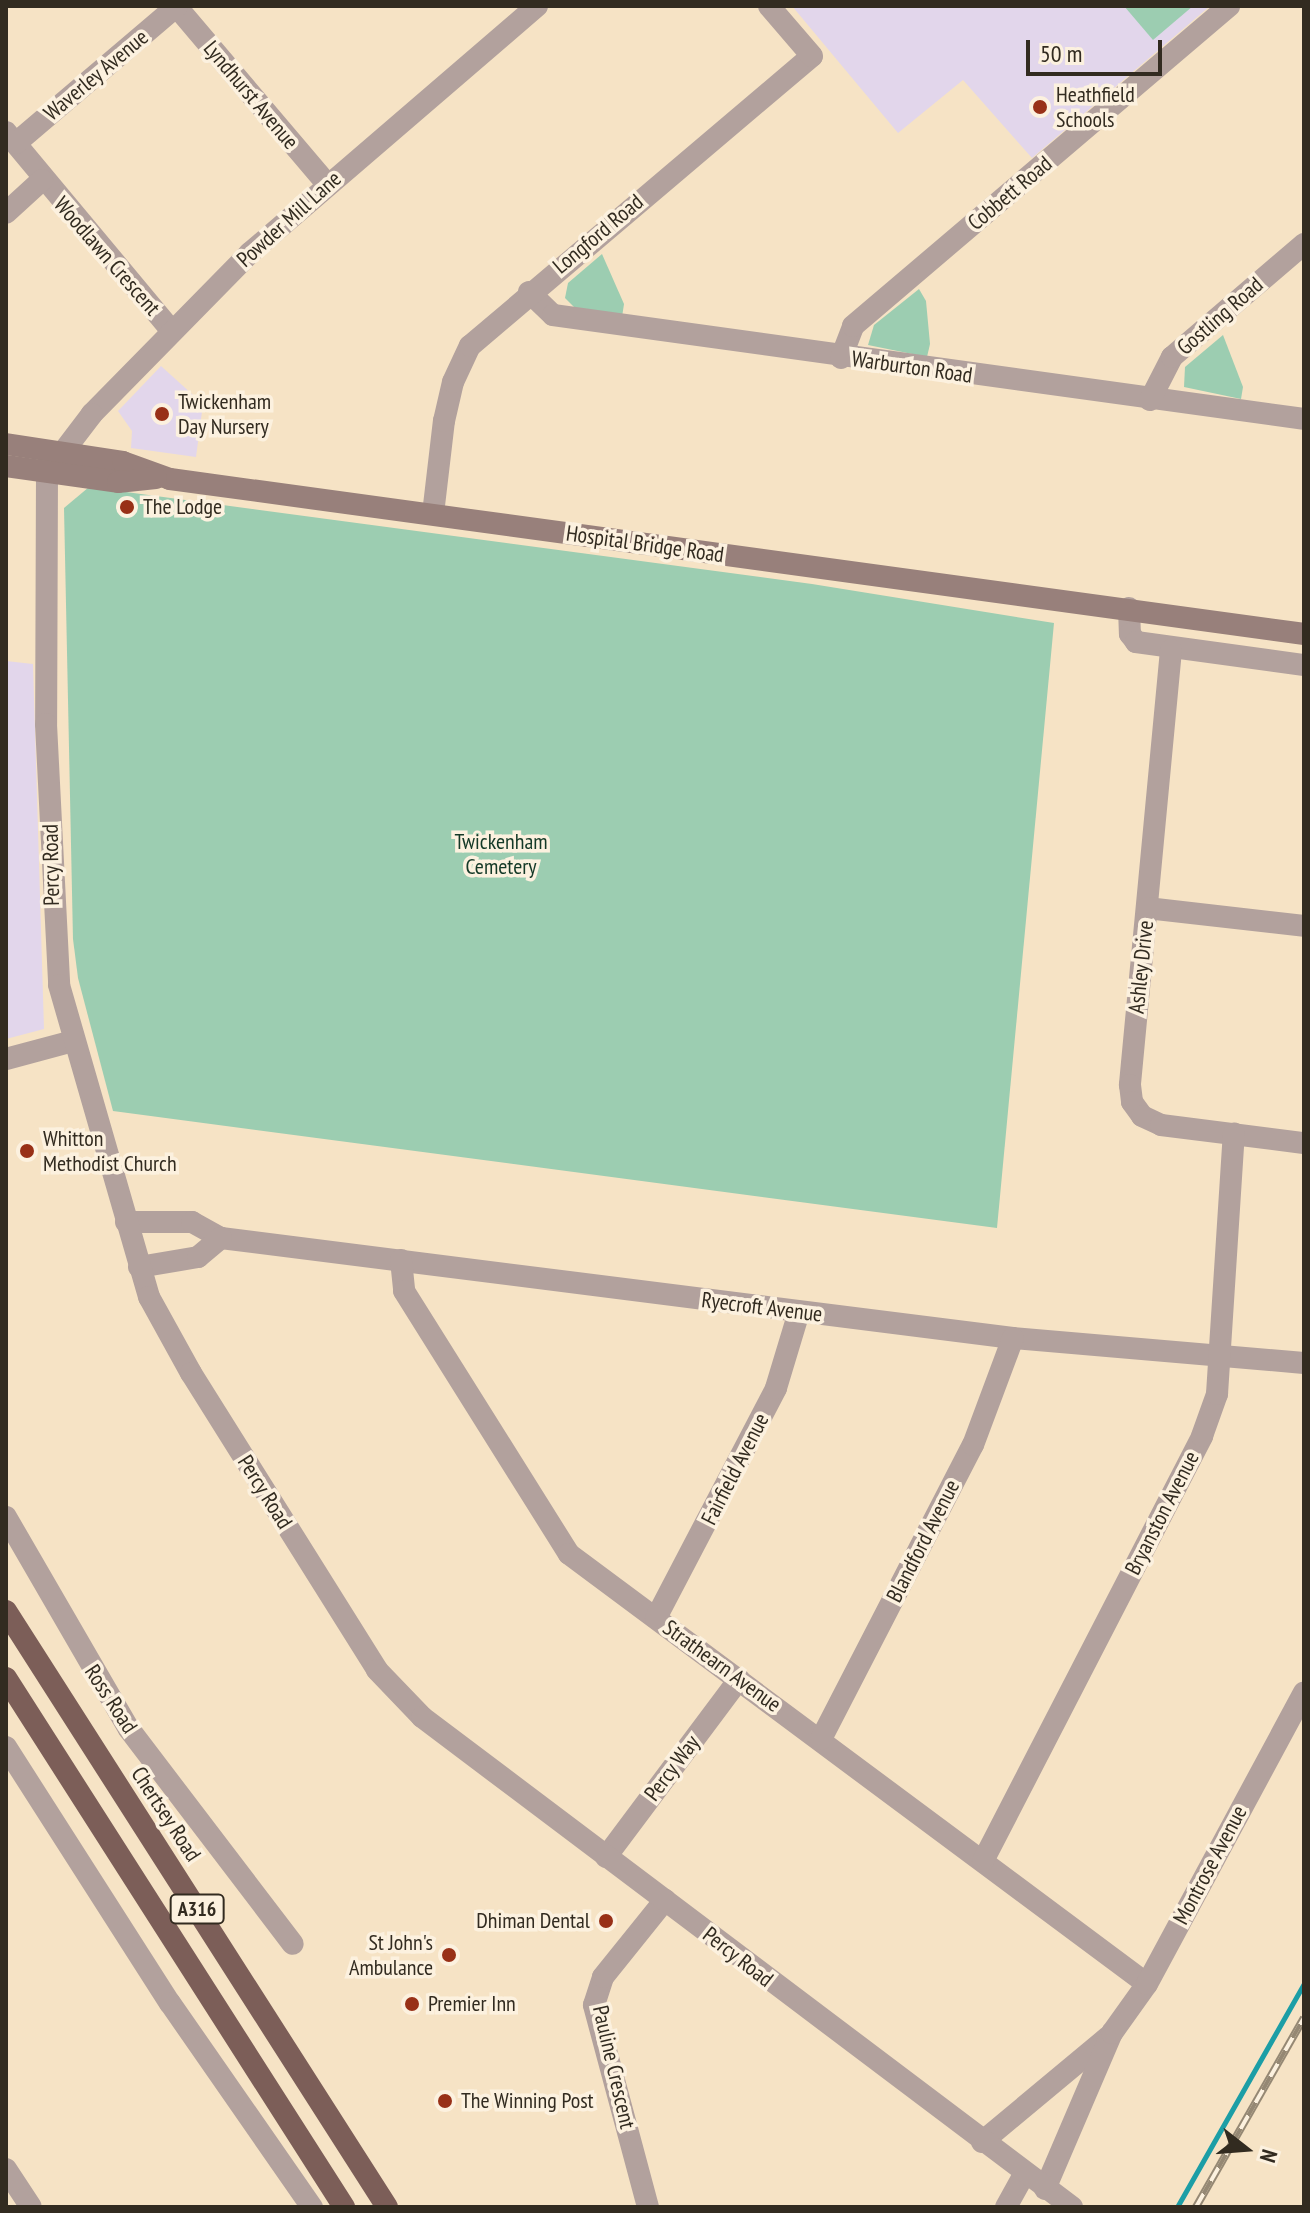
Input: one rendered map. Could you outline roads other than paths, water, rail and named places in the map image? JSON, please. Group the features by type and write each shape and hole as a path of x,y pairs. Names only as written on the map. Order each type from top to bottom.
{"highway":[{"name":"Chertsey Road","path":"6,1611 387,2207"},
{"name":"A316","path":"6,1678 344,2207"}],"main road":[{"name":"Hospital Bridge Road","path":"6,444 123,462 161,477 1304,634"},
{"name":"Hospital Bridge Road","path":"6,466 118,482 161,477"}],"street":[{"name":"Lyndhurst Avenue","path":"176,6 327,184"},
{"name":"Waverley Avenue","path":"11,138 176,6"},
{"name":"Powder Mill Lane","path":"61,452 172,331 327,184 537,6"},
{"name":"Longford Road","path":"433,514 453,382 470,346 529,292 812,56 769,6"},
{"name":"Cobbett Road","path":"841,358 853,326 1229,6"},
{"name":"Woodlawn Crescent","path":"11,138 42,180 172,331"},
{"name":"Woodlawn Crescent","path":"6,213 42,180"},
{"name":"Gostling Road","path":"1150,400 1172,357 1304,244"},
{"name":"Warburton Road","path":"529,292 553,315 841,358 1304,419"},
{"path":"47,473 61,452"},
{"name":"Percy Road","path":"47,473 46,686 52,913 59,985 139,1267 171,1340 377,1670 422,1717 1072,2207"},
{"path":"1129,608 1130,634 1136,642 1171,650 1304,665"},
{"name":"Ashley Drive","path":"1171,650 1132,1102 1142,1116 1161,1125 1304,1143"},
{"path":"1147,908 1304,926"},
{"path":"6,1059 73,1041"},
{"name":"Bryanston Avenue","path":"983,1861 1202,1436 1223,1357 1234,1134"},
{"name":"Ryecroft Avenue","path":"126,1222 192,1222 221,1238 1013,1338 1304,1363"},
{"path":"139,1267 198,1257 221,1238"},
{"name":"Strathearn Avenue","path":"401,1260 404,1291 569,1554 1147,1984"},
{"name":"Fairfield Avenue","path":"656,1618 776,1388 799,1312"},
{"name":"Blandford Avenue","path":"821,1739 973,1445 1013,1338"},
{"name":"Ross Road","path":"6,1517 129,1729 293,1944"},
{"name":"Percy Way","path":"606,1857 739,1679"},
{"name":"Montrose Avenue","path":"1045,2189 1112,2033 1147,1984 1304,1693"},
{"path":"6,1747 170,2003 312,2207"},
{"name":"Pauline Crescent","path":"648,2207 594,2005 603,1977 665,1900"},
{"name":"Montrose Avenue","path":"982,2142 1112,2033"},
{"path":"6,2169 31,2207"},
{"path":"1006,2207 1025,2173"}],"waterway":[{"path":"1177,2207 1304,1983"}],"railway":[{"path":"1196,2207 1304,2018"}],"place":[{"name":"Heathfield Schools","path":"1040,107"},
{"name":"Twickenham Day Nursery","path":"162,414"},
{"name":"The Lodge","path":"127,507"},
{"name":"Whitton Methodist Church","path":"27,1151"},
{"name":"Dhiman Dental","path":"606,1921"},
{"name":"St John's Ambulance","path":"449,1955"},
{"name":"Premier Inn","path":"412,2004"},
{"name":"The Winning Post","path":"445,2101"}],"park label":[{"name":"Twickenham Cemetery","path":"501,854"}]}
